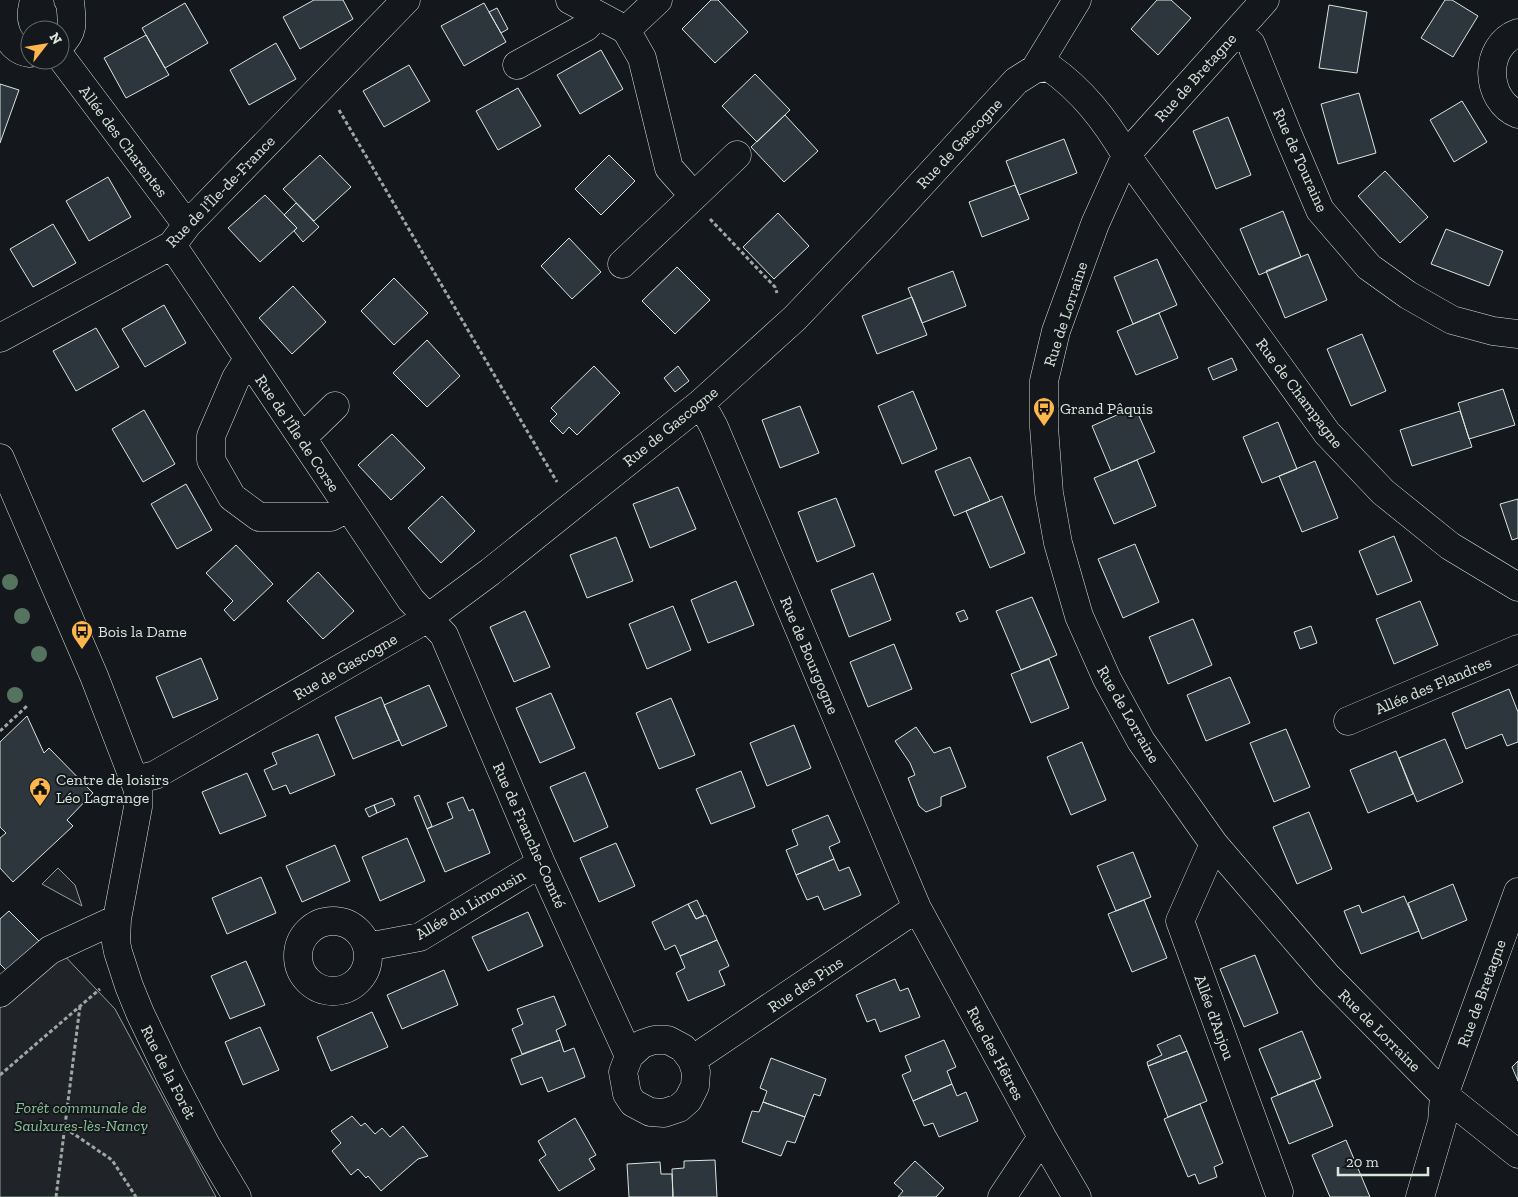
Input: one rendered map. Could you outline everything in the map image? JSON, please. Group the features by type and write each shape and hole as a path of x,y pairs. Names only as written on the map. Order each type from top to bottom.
{"street":[{"path":"5,0 0,17 3,32 10,42 20,49"},
{"path":"68,0 70,2 72,26 70,30"},
{"name":"Rue de l'Île-de-France","path":"0,338 180,235 406,0"},
{"path":"570,0 626,30 642,58 669,168 694,196"},
{"path":"626,30 658,0"},
{"name":"Rue de Bretagne","path":"1126,155 1265,0"},
{"path":"1035,69 1076,1"},
{"path":"517,66 586,27 597,15"},
{"name":"Rue de Touraine","path":"1238,31 1251,44 1320,210 1369,267 1408,295 1452,320 1493,331 1518,334"},
{"path":"1518,33 1502,44 1493,60 1491,77 1496,94 1500,100 1518,114"},
{"path":"1035,69 1049,67 1067,80 1106,123 1126,155"},
{"name":"Rue de Gascogne","path":"135,780 155,775 428,618 490,572 700,403 795,318 881,228 1016,81 1035,69"},
{"name":"Allée des Charentes","path":"69,70 180,235"},
{"path":"622,264 737,155"},
{"name":"Rue de Champagne","path":"1126,155 1327,433 1383,492 1450,546 1518,587"},
{"name":"Rue de Lorraine","path":"1126,155 1095,224 1059,322 1044,381 1044,427 1049,493 1058,543 1079,616 1107,679 1141,741 1214,844 1327,976 1444,1095 1518,1154"},
{"name":"Rue de l'Île de Corse","path":"180,235 248,359 411,600 428,618"},
{"path":"248,359 236,378 211,436 211,460 232,497 259,517 331,517 348,508"},
{"name":"Rue de Bourgogne","path":"700,403 714,427 917,908"},
{"path":"302,438 334,406"},
{"path":"0,458 94,676 138,790 138,807 116,930 50,950 0,993"},
{"name":"Rue de Franche-Comté","path":"428,618 444,635 542,863 629,1056"},
{"name":"Allée des Flandres","path":"1348,720 1518,649"},
{"name":"Allée d'Anjou","path":"1214,844 1180,921 1280,1192"},
{"name":"Allée du Limousin","path":"367,947 420,937 542,863"},
{"name":"Rue de Bretagne","path":"1420,1197 1442,1122 1444,1095 1518,892"},
{"name":"Rue des Pins","path":"692,1060 917,908"},
{"name":"Rue des Hêtres","path":"917,908 1042,1137 1077,1197"},
{"name":"Rue de la Forêt","path":"116,930 123,969 140,1013 206,1145 237,1197"},
{"path":"654,1040 668,1040 683,1048 692,1060 696,1072 695,1086 688,1100 678,1108 664,1113 650,1112 634,1103 627,1094 623,1072 629,1056 642,1044 654,1040"},
{"path":"1002,1197 1042,1137"}],"path":[{"path":"323,85 572,506"},
{"path":"694,196 705,213 775,287 781,306 795,318"},
{"path":"0,732 26,706"},
{"path":"0,1075 123,969"},
{"path":"56,1197 80,1006"},
{"path":"65,1128 112,1160 136,1197"}],"green space":[{"path":"58,868 75,885 82,906 42,884"},
{"name":"Forêt communale de Saulxures-lès-Nancy","path":"60,951 115,1009 216,1197 0,1197 0,1002"}],"building":[{"path":"314,0 343,0 353,19 300,49 283,17"},
{"path":"711,0 718,0 748,32 715,63 682,29"},
{"path":"1157,0 1171,0 1191,18 1158,55 1131,29"},
{"path":"1445,0 1452,0 1478,16 1453,57 1421,38"},
{"path":"185,3 208,43 165,68 142,28"},
{"path":"484,3 506,42 464,66 441,26"},
{"path":"1329,5 1367,12 1357,73 1319,68"},
{"path":"497,8 508,29 501,33 489,12"},
{"path":"146,35 169,75 126,98 104,58"},
{"path":"276,43 296,79 249,105 230,70"},
{"path":"601,50 623,89 580,114 557,75"},
{"path":"409,65 430,101 384,127 363,91"},
{"path":"755,74 790,110 757,142 722,106"},
{"path":"0,84 19,90 0,143"},
{"path":"518,88 541,126 498,150 476,111"},
{"path":"1359,93 1376,153 1338,164 1321,104"},
{"path":"1462,101 1487,142 1454,162 1430,120"},
{"path":"785,115 818,151 784,182 751,147"},
{"path":"1228,117 1251,175 1216,189 1193,131"},
{"path":"1064,139 1077,173 1019,195 1006,161"},
{"path":"320,155 351,187 314,221 283,189"},
{"path":"609,155 635,181 601,215 575,189"},
{"path":"1385,171 1428,217 1400,243 1358,196"},
{"path":"108,177 131,217 89,241 66,201"},
{"path":"1015,185 1029,219 982,237 969,202"},
{"path":"265,195 297,228 260,262 228,228"},
{"path":"296,203 319,227 303,242 294,231 297,228 284,215"},
{"path":"1283,211 1301,257 1259,275 1240,229"},
{"path":"778,213 809,246 774,279 743,247"},
{"path":"53,224 76,263 33,287 10,249"},
{"path":"1446,229 1503,251 1489,286 1431,264"},
{"path":"569,238 601,272 572,299 541,266"},
{"path":"1308,254 1327,300 1285,318 1266,271"},
{"path":"1157,259 1177,305 1133,324 1114,277"},
{"path":"677,267 710,300 675,334 642,301"},
{"path":"953,271 966,306 922,323 908,288"},
{"path":"394,278 428,313 394,345 361,311"},
{"path":"293,286 326,322 292,354 259,318"},
{"path":"912,297 927,335 877,354 862,316"},
{"path":"164,305 186,343 145,367 122,329"},
{"path":"1159,313 1178,358 1136,375 1117,331"},
{"path":"96,328 119,367 76,391 53,351"},
{"path":"1362,334 1386,391 1351,406 1327,349"},
{"path":"427,340 460,376 427,407 393,373"},
{"path":"1232,358 1237,370 1213,380 1208,368"},
{"path":"594,366 620,393 577,435 569,427 563,434 550,421 557,414 551,408"},
{"path":"678,366 689,381 675,392 664,378"},
{"path":"1503,389 1515,425 1469,439 1458,403"},
{"path":"913,391 937,449 902,464 878,406"},
{"path":"800,406 819,453 780,468 762,420"},
{"path":"1135,407 1155,452 1111,471 1092,426"},
{"path":"144,410 175,464 143,482 112,429"},
{"path":"1460,411 1472,447 1412,466 1400,430"},
{"path":"1278,422 1297,469 1262,483 1243,437"},
{"path":"392,434 425,468 391,500 358,465"},
{"path":"970,457 990,501 954,516 935,471"},
{"path":"1137,460 1156,506 1114,524 1094,478"},
{"path":"1315,461 1338,518 1302,532 1279,476"},
{"path":"186,484 212,530 177,549 151,504"},
{"path":"678,487 696,529 650,548 633,504"},
{"path":"442,496 475,531 441,563 408,528"},
{"path":"1002,496 1025,553 990,568 966,511"},
{"path":"836,498 855,546 817,562 798,512"},
{"path":"1518,499 1518,538 1512,540 1500,504"},
{"path":"1394,536 1412,581 1377,595 1359,551"},
{"path":"616,537 633,581 587,598 570,555"},
{"path":"1135,544 1159,602 1123,618 1098,559"},
{"path":"236,545 273,584 234,621 224,610 233,601 206,573"},
{"path":"318,572 354,611 323,639 287,601"},
{"path":"873,573 891,620 849,637 831,590"},
{"path":"736,581 754,625 708,643 691,600"},
{"path":"1032,597 1057,655 1021,670 996,611"},
{"path":"1420,601 1438,645 1394,664 1376,619"},
{"path":"673,606 691,650 647,669 629,624"},
{"path":"964,610 968,619 960,622 956,613"},
{"path":"525,611 550,667 514,682 490,627"},
{"path":"1193,619 1212,665 1168,684 1149,637"},
{"path":"1311,626 1317,643 1300,649 1294,632"},
{"path":"894,644 912,689 868,707 850,662"},
{"path":"201,658 218,699 173,718 156,677"},
{"path":"1049,659 1069,708 1031,723 1011,674"},
{"path":"1230,677 1250,723 1206,741 1187,695"},
{"path":"429,685 447,726 402,746 384,705"},
{"path":"1509,689 1518,712 1518,742 1507,746 1502,734 1466,749 1452,713"},
{"path":"551,693 575,748 540,763 516,708"},
{"path":"381,697 399,740 353,759 335,717"},
{"path":"671,698 695,755 659,769 636,713"},
{"name":"Centre de loisirs Léo Lagrange","path":"27,716 44,753 49,748 93,793 67,820 73,826 13,882 0,868 0,838 6,833 0,827 0,742"},
{"path":"794,725 811,768 767,786 750,743"},
{"path":"916,727 934,753 950,747 966,787 941,797 941,806 926,812 919,806 908,778 915,775 910,763 895,741"},
{"path":"1286,729 1310,787 1274,802 1250,743"},
{"path":"318,734 335,775 290,794 286,785 273,790 264,770 277,764 272,753"},
{"path":"1445,739 1463,782 1417,802 1399,758"},
{"path":"1082,742 1106,800 1071,815 1047,757"},
{"path":"1396,751 1413,794 1368,813 1350,770"},
{"path":"741,771 755,807 711,824 696,789"},
{"path":"585,772 608,827 574,842 550,787"},
{"path":"247,773 266,816 220,834 202,792"},
{"path":"419,795 432,826 427,829 414,797"},
{"path":"463,797 469,811 473,809 490,853 445,872 427,829 453,818 447,803"},
{"path":"392,798 395,805 377,813 374,805"},
{"path":"374,805 377,813 369,817 365,809"},
{"path":"1309,812 1332,869 1297,884 1273,827"},
{"path":"828,815 840,842 829,847 834,859 796,875 786,850 798,845 792,830"},
{"path":"407,838 425,881 380,901 362,857"},
{"path":"616,843 635,886 599,902 580,858"},
{"path":"335,845 350,881 302,902 286,866"},
{"path":"1133,852 1151,897 1116,911 1097,866"},
{"path":"834,859 839,871 849,867 861,895 824,910 818,896 807,900 796,875"},
{"path":"261,877 276,913 227,934 212,898"},
{"path":"1453,884 1467,920 1422,939 1408,903"},
{"path":"1404,896 1419,931 1361,954 1344,911 1359,905 1362,913"},
{"path":"697,900 704,915 696,919 688,904"},
{"path":"1144,900 1167,958 1132,972 1108,914"},
{"path":"688,904 696,919 706,915 717,940 680,956 675,945 665,950 652,922"},
{"path":"9,911 39,941 7,971 0,964 0,919"},
{"path":"528,912 543,946 488,971 472,937"},
{"path":"717,940 729,966 719,971 725,985 688,1001 676,973 685,968 680,956"},
{"path":"1255,955 1278,1013 1244,1027 1220,969"},
{"path":"246,961 265,1005 230,1019 211,976"},
{"path":"444,970 458,1005 402,1029 387,995"},
{"path":"895,979 900,991 908,988 920,1017 880,1032 875,1019 867,1022 856,995"},
{"path":"554,996 566,1025 556,1030 560,1040 522,1054 512,1029 523,1024 517,1009"},
{"path":"372,1012 388,1047 331,1071 317,1037"},
{"path":"260,1027 279,1070 243,1085 225,1042"},
{"path":"1302,1031 1321,1078 1278,1095 1259,1049"},
{"path":"1180,1035 1187,1051 1148,1066 1147,1062 1162,1055 1157,1045"},
{"path":"560,1040 564,1052 574,1048 585,1077 548,1092 542,1077 521,1085 511,1059"},
{"path":"944,1040 956,1067 947,1071 952,1084 913,1101 902,1075 911,1071 905,1056"},
{"path":"1187,1051 1207,1101 1168,1117 1148,1066"},
{"path":"771,1058 826,1079 820,1096 814,1094 805,1117 763,1102 767,1091 760,1088"},
{"path":"1518,1061 1518,1081 1512,1067"},
{"path":"1314,1080 1333,1126 1289,1144 1271,1098"},
{"path":"952,1084 957,1096 966,1092 978,1121 939,1137 933,1123 924,1126 913,1101"},
{"path":"763,1102 805,1117 795,1143 787,1141 781,1156 742,1142 752,1111 759,1112"},
{"path":"1200,1104 1223,1163 1214,1167 1217,1177 1199,1184 1195,1174 1188,1177 1164,1119"},
{"path":"352,1116 361,1126 365,1123 375,1134 382,1128 390,1137 403,1126 428,1156 418,1159 381,1191 368,1176 366,1178 358,1169 351,1175 332,1151 341,1143 331,1131"},
{"path":"575,1118 596,1155 589,1159 595,1169 559,1191 539,1160 546,1155 538,1141"},
{"path":"1346,1140 1370,1197 1330,1197 1312,1155"},
{"path":"715,1160 717,1197 673,1197 672,1169 684,1168 684,1161"},
{"path":"915,1161 944,1188 936,1197 898,1197 903,1191 894,1183"},
{"path":"660,1162 661,1174 672,1174 673,1197 629,1197 627,1164"}],"place":[{"name":"Grand Pâquis","path":"1044,427"},
{"name":"Bois la Dame","path":"82,650"},
{"name":"Centre de loisirs Léo Lagrange","path":"40,807"}]}
